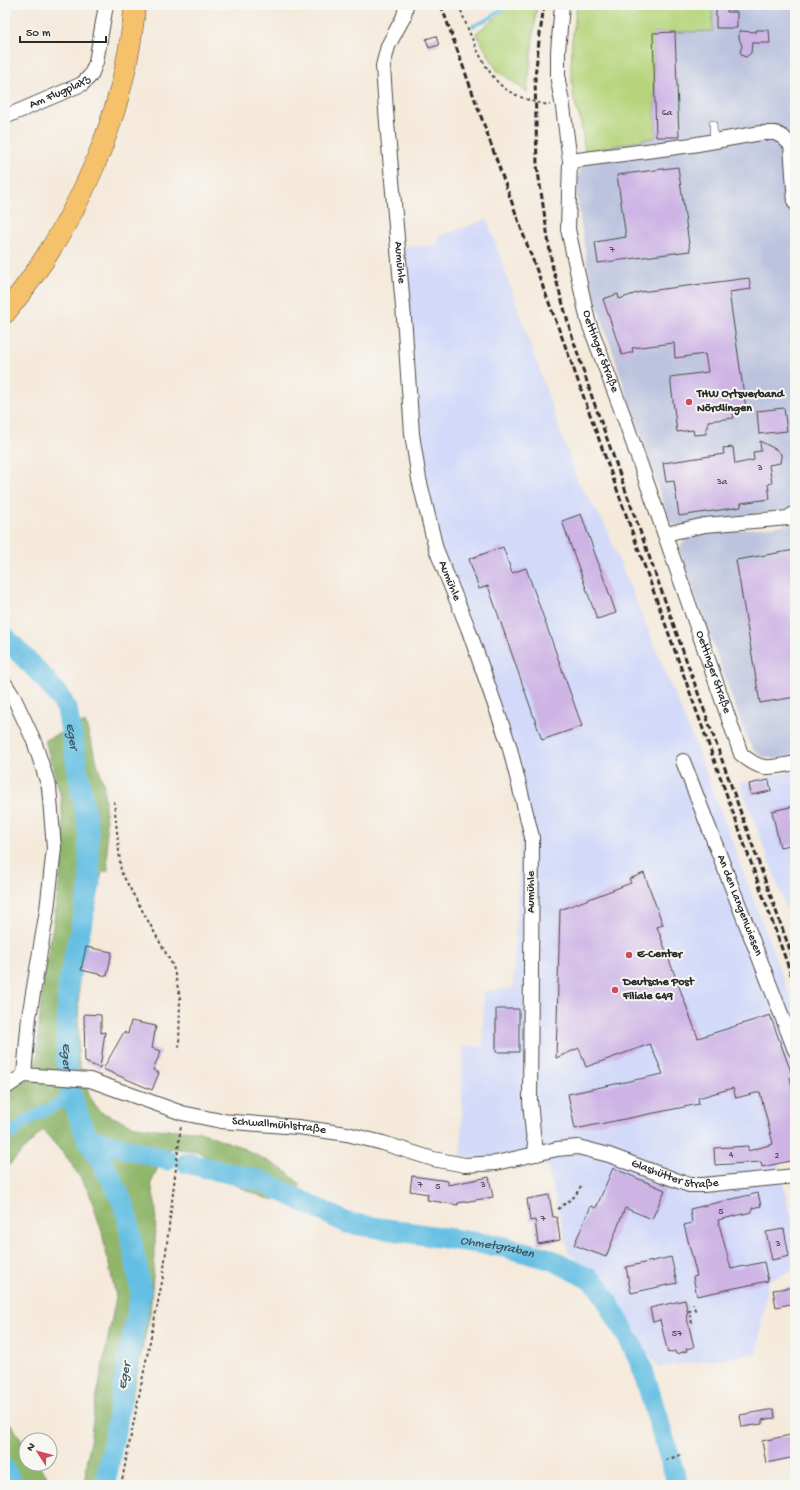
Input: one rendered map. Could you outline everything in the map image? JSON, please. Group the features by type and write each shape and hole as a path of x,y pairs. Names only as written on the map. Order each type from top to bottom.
{"main road":[{"path":"6,312 27,286 53,247 75,208 92,170 122,86 133,26 135,5"}],"street":[{"name":"Am Flugplatz","path":"5,117 82,84 91,75 96,62 106,5"},
{"name":"Aumühle","path":"406,5 404,16 388,46 383,66 412,434 419,479 436,549 468,628 509,745 532,837 530,1101 533,1133 537,1154"},
{"name":"Oettinger Straße","path":"562,5 558,51 558,81 570,161 568,229 588,321 624,417 740,754 752,764 764,768 795,763"},
{"path":"570,161 761,133 775,133 783,137 790,145 795,203"},
{"path":"665,534 705,525 788,518 795,513"},
{"path":"5,684 14,698 34,741 48,787 54,848 47,910 29,1017 24,1076 5,1088"},
{"name":"An den Langenwiesen","path":"683,761 795,1050"},
{"name":"Schwallmühlstraße","path":"24,1076 90,1080 182,1113 221,1121 298,1127 347,1134 383,1143 433,1159 465,1165 496,1163 557,1149"},
{"name":"Glashütter Straße","path":"557,1149 578,1148 609,1155 689,1185 795,1176"}],"lane":[{"path":"713,124 714,141"}],"path":[{"path":"459,5 480,55 490,71 504,87 535,103 563,107"},
{"path":"460,8 468,5"},
{"path":"114,801 121,872 173,966 180,997 179,1048"},
{"path":"120,1485 163,1276 182,1113"},
{"path":"558,1208 575,1196 582,1184"},
{"path":"692,1323 689,1311 695,1310 693,1304"},
{"path":"666,1460 683,1454"}],"shaded area":[{"path":"712,5 795,5 795,508 677,526 670,523 593,293 577,198 577,182 585,152 656,137 653,33 712,31"},
{"path":"487,219 578,482 603,521 698,751 795,1010 795,1150 776,1154 795,1232 795,1269 768,1281 757,1354 659,1367 610,1305 597,1278 569,1253 547,1166 461,1156 463,1046 483,1047 484,991 513,988 523,785 427,512 402,247 438,245 438,237"},
{"path":"795,524 795,756 775,759 761,756 753,749 747,739 680,553 681,544 686,538 692,535"},
{"path":"795,771 795,932 740,783"}],"green space":[{"path":"512,5 537,5 527,92 497,70 476,33"},
{"path":"577,5 712,5 713,31 653,33 656,137 585,152 581,122 574,100 571,72 572,41"},
{"path":"85,722 104,786 108,871 102,872 79,962 78,1060 90,1097 100,1112 135,1126 156,1129 198,1131 241,1147 284,1170 300,1184 294,1200 284,1201 265,1198 233,1184 210,1159 197,1151 171,1148 158,1167 151,1183 156,1208 155,1251 150,1313 113,1485 84,1485 95,1406 116,1297 102,1232 89,1192 69,1160 43,1130 5,1169 5,1090 27,1081 38,1057 38,1035 44,977 55,914 64,847 61,797 45,740"},
{"path":"5,1419 10,1423 18,1434 18,1472 44,1472 50,1485 5,1485"}],"building":[{"path":"716,5 727,5 727,12 737,12 737,28 716,28"},
{"path":"756,30 769,30 770,43 752,43 751,53 746,57 743,56 740,52 742,46 739,38 739,31 756,32"},
{"path":"675,32 679,137 656,137 653,33"},
{"path":"436,36 439,45 429,48 426,39"},
{"path":"678,167 690,251 598,263 595,242 626,237 617,175"},
{"path":"749,278 751,289 729,292 746,409 733,411 734,418 708,421 706,434 694,435 693,430 677,432 670,377 708,372 705,354 675,358 674,343 632,348 633,352 622,355 603,299 618,294 619,299 640,292"},
{"path":"784,408 787,431 759,434 757,411"},
{"path":"760,441 777,450 781,454 780,463 769,465 772,483 768,484 770,499 741,503 741,507 679,516 674,481 666,482 663,463 724,454 723,448 733,447 735,464 754,460 753,452 761,451"},
{"path":"581,514 616,613 597,619 562,521"},
{"path":"503,547 512,573 526,568 582,726 542,740 488,586 479,589 469,559"},
{"path":"795,550 795,697 760,703 736,560"},
{"path":"769,780 771,791 751,795 749,784"},
{"path":"795,806 795,844 780,847 772,811"},
{"path":"644,873 663,925 657,927 698,1038 770,1015 793,1077 790,1077 795,1101 795,1160 762,1167 761,1162 715,1165 714,1148 748,1146 748,1151 773,1144 760,1092 736,1098 733,1088 698,1098 699,1104 575,1129 568,1094 663,1074 650,1044 586,1067 579,1048 556,1058 560,910 631,883 629,879"},
{"path":"86,947 112,952 107,976 81,970"},
{"path":"496,1009 519,1009 519,1052 496,1052"},
{"path":"84,1014 101,1015 101,1033 105,1032 100,1068 85,1062"},
{"path":"131,1021 156,1026 152,1048 161,1051 153,1070 159,1073 152,1090 103,1069 124,1032 128,1034"},
{"path":"613,1168 665,1190 652,1219 625,1208 606,1257 574,1245 591,1206 596,1208"},
{"path":"412,1176 448,1181 448,1185 489,1177 493,1197 458,1203 458,1205 427,1200 428,1194 410,1191"},
{"path":"758,1193 761,1206 752,1208 752,1212 718,1220 731,1269 764,1262 768,1281 697,1296 693,1277 697,1276 684,1225 692,1223 690,1209"},
{"path":"549,1195 553,1217 557,1217 560,1240 538,1244 535,1220 530,1221 527,1199"},
{"path":"784,1229 789,1256 772,1260 766,1232"},
{"path":"671,1257 677,1283 631,1293 626,1267"},
{"path":"795,1287 795,1303 776,1307 773,1290"},
{"path":"685,1300 688,1314 686,1314 694,1347 676,1354 675,1351 668,1353 660,1320 653,1322 650,1308"},
{"path":"774,1409 775,1418 762,1420 762,1424 742,1427 740,1415"},
{"path":"795,1434 795,1457 766,1463 762,1441"}],"waterway":[{"path":"473,26 490,18 507,5"},
{"name":"Eger","path":"5,637 54,689 67,709 88,829 90,885 68,985 66,1060 72,1098 87,1138 111,1178 126,1210 141,1291 105,1485"},
{"path":"5,1139 27,1120 72,1098"},
{"name":"Ohmetgraben","path":"87,1138 167,1160"},
{"name":"Ohmetgraben","path":"187,1163 262,1181 347,1223 504,1247 557,1262 591,1280 599,1287 631,1343 641,1364 678,1485"},
{"path":"5,1462 19,1485"}],"railway":[{"path":"441,5 795,985"},
{"path":"544,5 535,77 537,165 552,265 571,333 591,394 795,964"}],"place":[{"name":"THW Ortsverband Nördlingen","path":"689,402"},
{"name":"E-Center","path":"629,955"},
{"name":"Deutsche Post Filiale 649","path":"615,990"}]}
